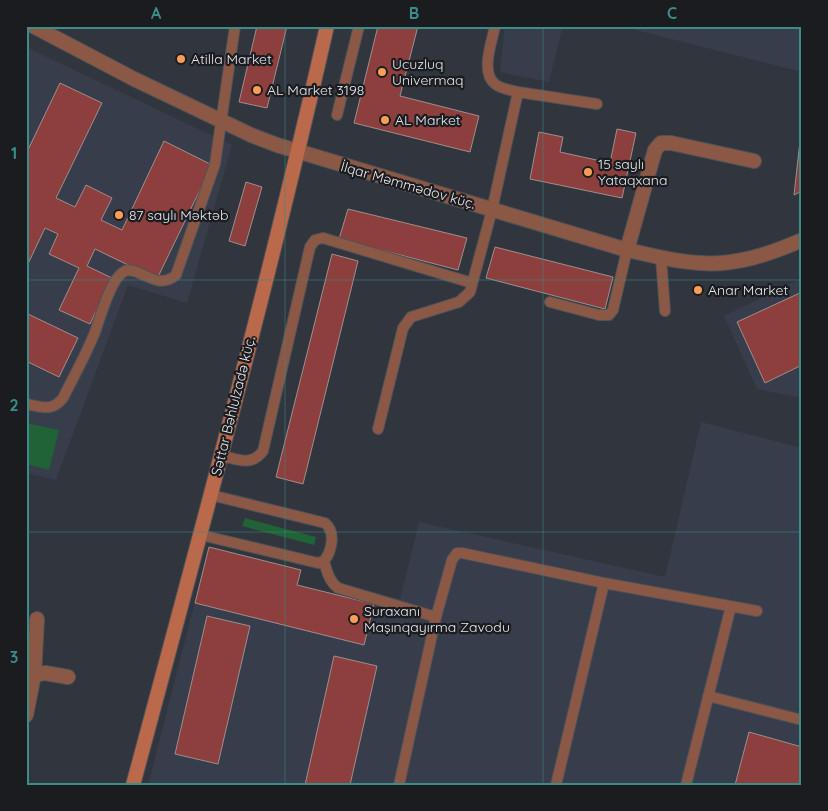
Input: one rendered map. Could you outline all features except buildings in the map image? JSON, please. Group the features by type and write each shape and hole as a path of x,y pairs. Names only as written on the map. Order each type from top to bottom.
{"main road":[{"name":"Səttar Bəhlulzadə küç.","path":"133,785 221,456 298,153 327,26"}],"street":[{"name":"İlqar Məmmədov küç.","path":"33,26 250,135 298,153 627,250 700,263 730,262 766,254 802,240"},
{"path":"627,250 654,150 662,143 671,143 754,161"},
{"path":"26,715 34,674 37,619"},
{"path":"34,674 68,677"}],"lane":[{"path":"26,404 46,408 57,406 63,398 94,333 102,310 118,276 125,271 133,271 160,281 176,275 215,164 236,26"},
{"path":"337,115 359,26"},
{"path":"495,26 488,67 490,79 497,86 518,92 597,104"},
{"path":"378,429 403,328 412,316 459,302 470,292 492,210 518,92"},
{"path":"221,456 251,461 258,458 263,451 310,246 315,240 323,238 472,283"},
{"path":"550,302 600,315 608,315 613,310 627,250"},
{"path":"661,257 665,310"},
{"path":"201,534 318,563 324,561 327,557 332,534 330,527 325,523 211,495"},
{"path":"399,785 436,618 452,560 457,554 462,553 758,611"},
{"path":"324,561 328,577 338,588 436,618"},
{"path":"556,785 604,582"},
{"path":"686,785 731,606"},
{"path":"708,696 802,720"}],"shaded area":[{"path":"505,26 563,26 549,82 500,72"},
{"path":"620,26 802,26 802,72"},
{"name":"87 saylı Məktəb","path":"26,47 232,145 187,303 128,285 56,480 26,473"},
{"path":"802,278 802,398 757,389 724,316"},
{"name":"Suraxanı Maşınqayırma Zavodu","path":"701,422 802,448 802,785 148,785 209,547 301,570 297,585 374,604 377,594 400,599 419,522 665,577"}],"green space":[{"path":"26,423 59,430 49,470 26,464"},
{"path":"245,518 316,537 314,545 242,526"}],"place":[{"name":"Atilla Market","path":"181,59"},
{"name":"Ucuzluq Univermaq","path":"382,72"},
{"name":"AL Market 3198","path":"257,90"},
{"name":"AL Market","path":"385,120"},
{"name":"15 saylı Yataqxana","path":"588,172"},
{"name":"87 saylı Məktəb","path":"119,215"},
{"name":"Anar Market","path":"698,290"},
{"name":"Suraxanı Maşınqayırma Zavodu","path":"354,619"}]}
